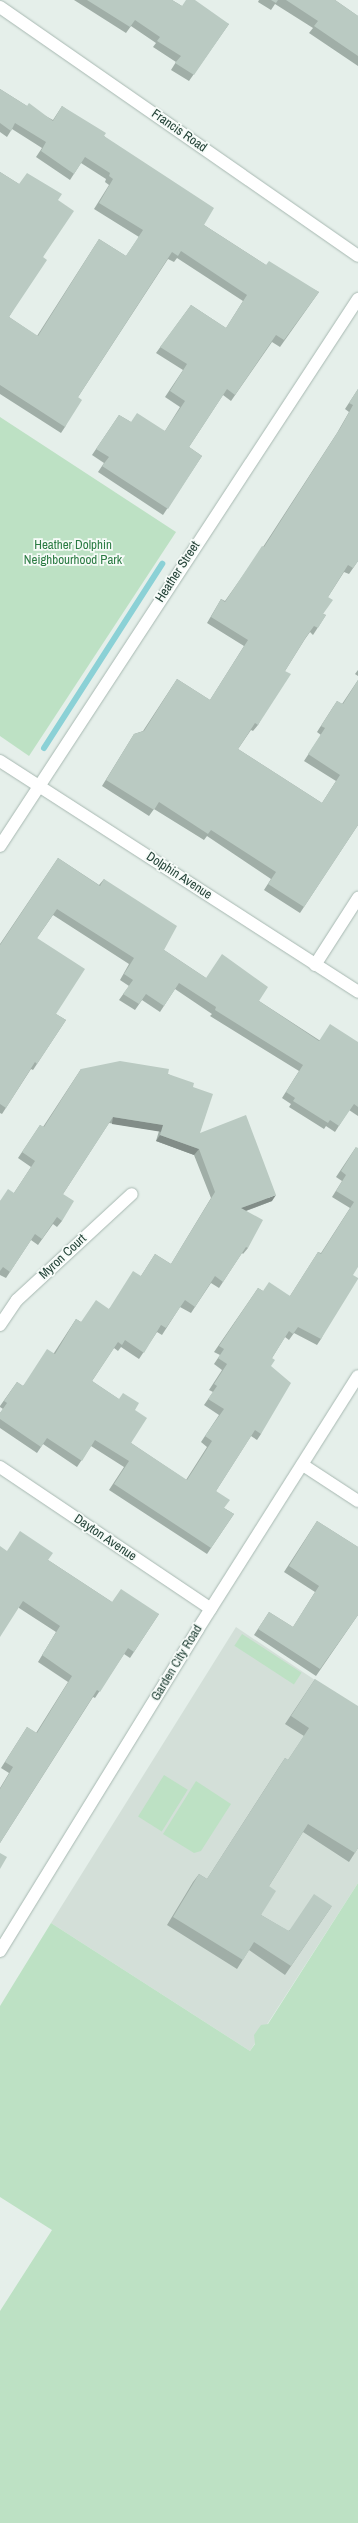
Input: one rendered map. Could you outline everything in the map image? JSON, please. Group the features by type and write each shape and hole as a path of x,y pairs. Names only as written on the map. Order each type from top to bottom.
{"street":[{"name":"Francis Road","path":"0,7 358,256"},
{"name":"Heather Street","path":"0,846 358,299"},
{"name":"Dolphin Avenue","path":"0,761 358,992"},
{"path":"315,965 358,898"},
{"name":"Myron Court","path":"0,1325 17,1300 132,1194"},
{"name":"Garden City Road","path":"0,1951 211,1609 358,1376"},
{"path":"303,1465 358,1501"},
{"name":"Dayton Avenue","path":"0,1467 211,1609"}],"shaded area":[{"path":"236,1627 358,1709 358,1883 250,2051 51,1923"}],"green space":[{"name":"Heather Dolphin Neighbourhood Park","path":"0,417 176,532 29,756 0,736"},
{"path":"242,1634 302,1673 294,1684 234,1646"},
{"path":"164,1775 188,1790 162,1831 138,1817"},
{"path":"196,1781 231,1804 201,1851 194,1853 163,1834"},
{"path":"358,1883 358,2523 0,2523 0,2311 52,2230 0,2197 0,2006 51,1923 250,2051 255,2044 254,2035 261,2025 268,2024"}],"building":[{"path":"87,0 172,0 182,6 186,0 195,0 229,24 194,75 175,63 181,56 157,41 160,37 135,20 130,27"},
{"path":"271,0 278,0 276,3"},
{"path":"286,0 335,0 358,16 358,56 314,26 318,21"},
{"path":"0,89 27,106 29,103 53,121 62,106 106,133 104,136 214,208 204,225 266,265 269,261 319,292 284,340 276,335 235,395 227,389 189,447 202,456 168,509 102,466 109,457 96,449 119,415 131,422 137,413 165,431 185,401 170,391 187,364 160,347 191,305 226,328 247,295 181,251 178,256 172,252 78,397 82,400 65,427 0,385 0,172 19,184 27,173 62,194 58,200 74,211 43,257 47,260 9,317 38,336 99,239 126,256 143,230 99,203 113,179 109,176 110,173 85,157 74,174 41,151 46,142 15,123 11,131 0,123"},
{"path":"358,389 358,561 353,568 348,565 328,597 333,600 323,614 326,615 318,628 314,626 285,671 291,674 258,725 255,723 238,749 322,803 340,775 308,754 325,728 321,726 337,701 343,704 358,680 358,825 304,907 268,884 276,872 211,830 208,834 159,802 154,810 106,780 134,734 144,731 177,679 210,700 248,640 211,617 221,599 225,602 262,546 264,547 341,427 353,405 349,403"},
{"path":"58,858 100,886 104,879 177,926 164,950 206,978 222,954 268,987 259,1001 319,1041 330,1024 358,1042 358,1107 354,1104 339,1126 330,1120 328,1123 293,1101 295,1098 286,1092 303,1065 215,1010 216,1007 179,983 164,1006 146,994 139,1004 123,994 133,980 124,974 134,958 57,909 37,938 85,969 56,1014 66,1020 37,1064 35,1062 6,1108 0,1104 0,945"},
{"path":"120,1061 169,1069 168,1074 194,1083 193,1087 213,1094 200,1133 246,1115 276,1195 241,1208 263,1220 248,1248 246,1247 223,1282 215,1276 195,1307 185,1300 166,1328 161,1325 144,1353 125,1340 122,1345 118,1342 92,1381 119,1399 123,1393 139,1403 135,1410 147,1418 131,1443 187,1480 212,1441 205,1436 224,1409 208,1399 217,1386 214,1384 227,1364 218,1358 224,1349 219,1346 258,1288 263,1291 269,1282 290,1296 318,1252 321,1254 354,1202 336,1191 346,1175 341,1171 356,1147 358,1148 358,1267 353,1275 358,1279 321,1339 298,1327 293,1334 289,1331 272,1358 275,1360 271,1366 291,1383 261,1434 255,1430 216,1491 230,1500 224,1508 234,1514 211,1548 114,1484 129,1461 95,1440 82,1461 47,1438 41,1447 0,1419 0,1413 7,1403 4,1401 17,1382 23,1386 47,1349 55,1354 76,1319 81,1322 96,1300 109,1309 133,1271 141,1276 155,1254 171,1264 215,1192 199,1149 160,1135 163,1125 113,1117 63,1194 74,1201 62,1221 57,1217 42,1239 35,1234 10,1272 3,1267 0,1271 0,1201 8,1189 14,1193 35,1161 22,1152 40,1125 44,1127 81,1069"},
{"path":"317,1521 358,1547 358,1615 320,1669 258,1629 269,1612 293,1627 319,1586 289,1566"},
{"path":"20,1531 53,1553 48,1560 112,1602 121,1589 159,1614 134,1652 128,1648 100,1692 97,1690 0,1843 0,1789 13,1767 5,1762 27,1727 37,1733 72,1676 42,1655 60,1626 23,1601 0,1637 0,1546 7,1551"},
{"path":"315,1679 358,1706 358,1848 355,1853 308,1824 269,1886 276,1891 261,1915 289,1931 314,1894 332,1906 291,1966 254,1942 243,1960 173,1917 199,1874 207,1879 285,1758 288,1760 309,1728 291,1716"},
{"path":"0,1853 7,1857 0,1869"}],"waterway":[{"path":"44,748 162,564"}]}
